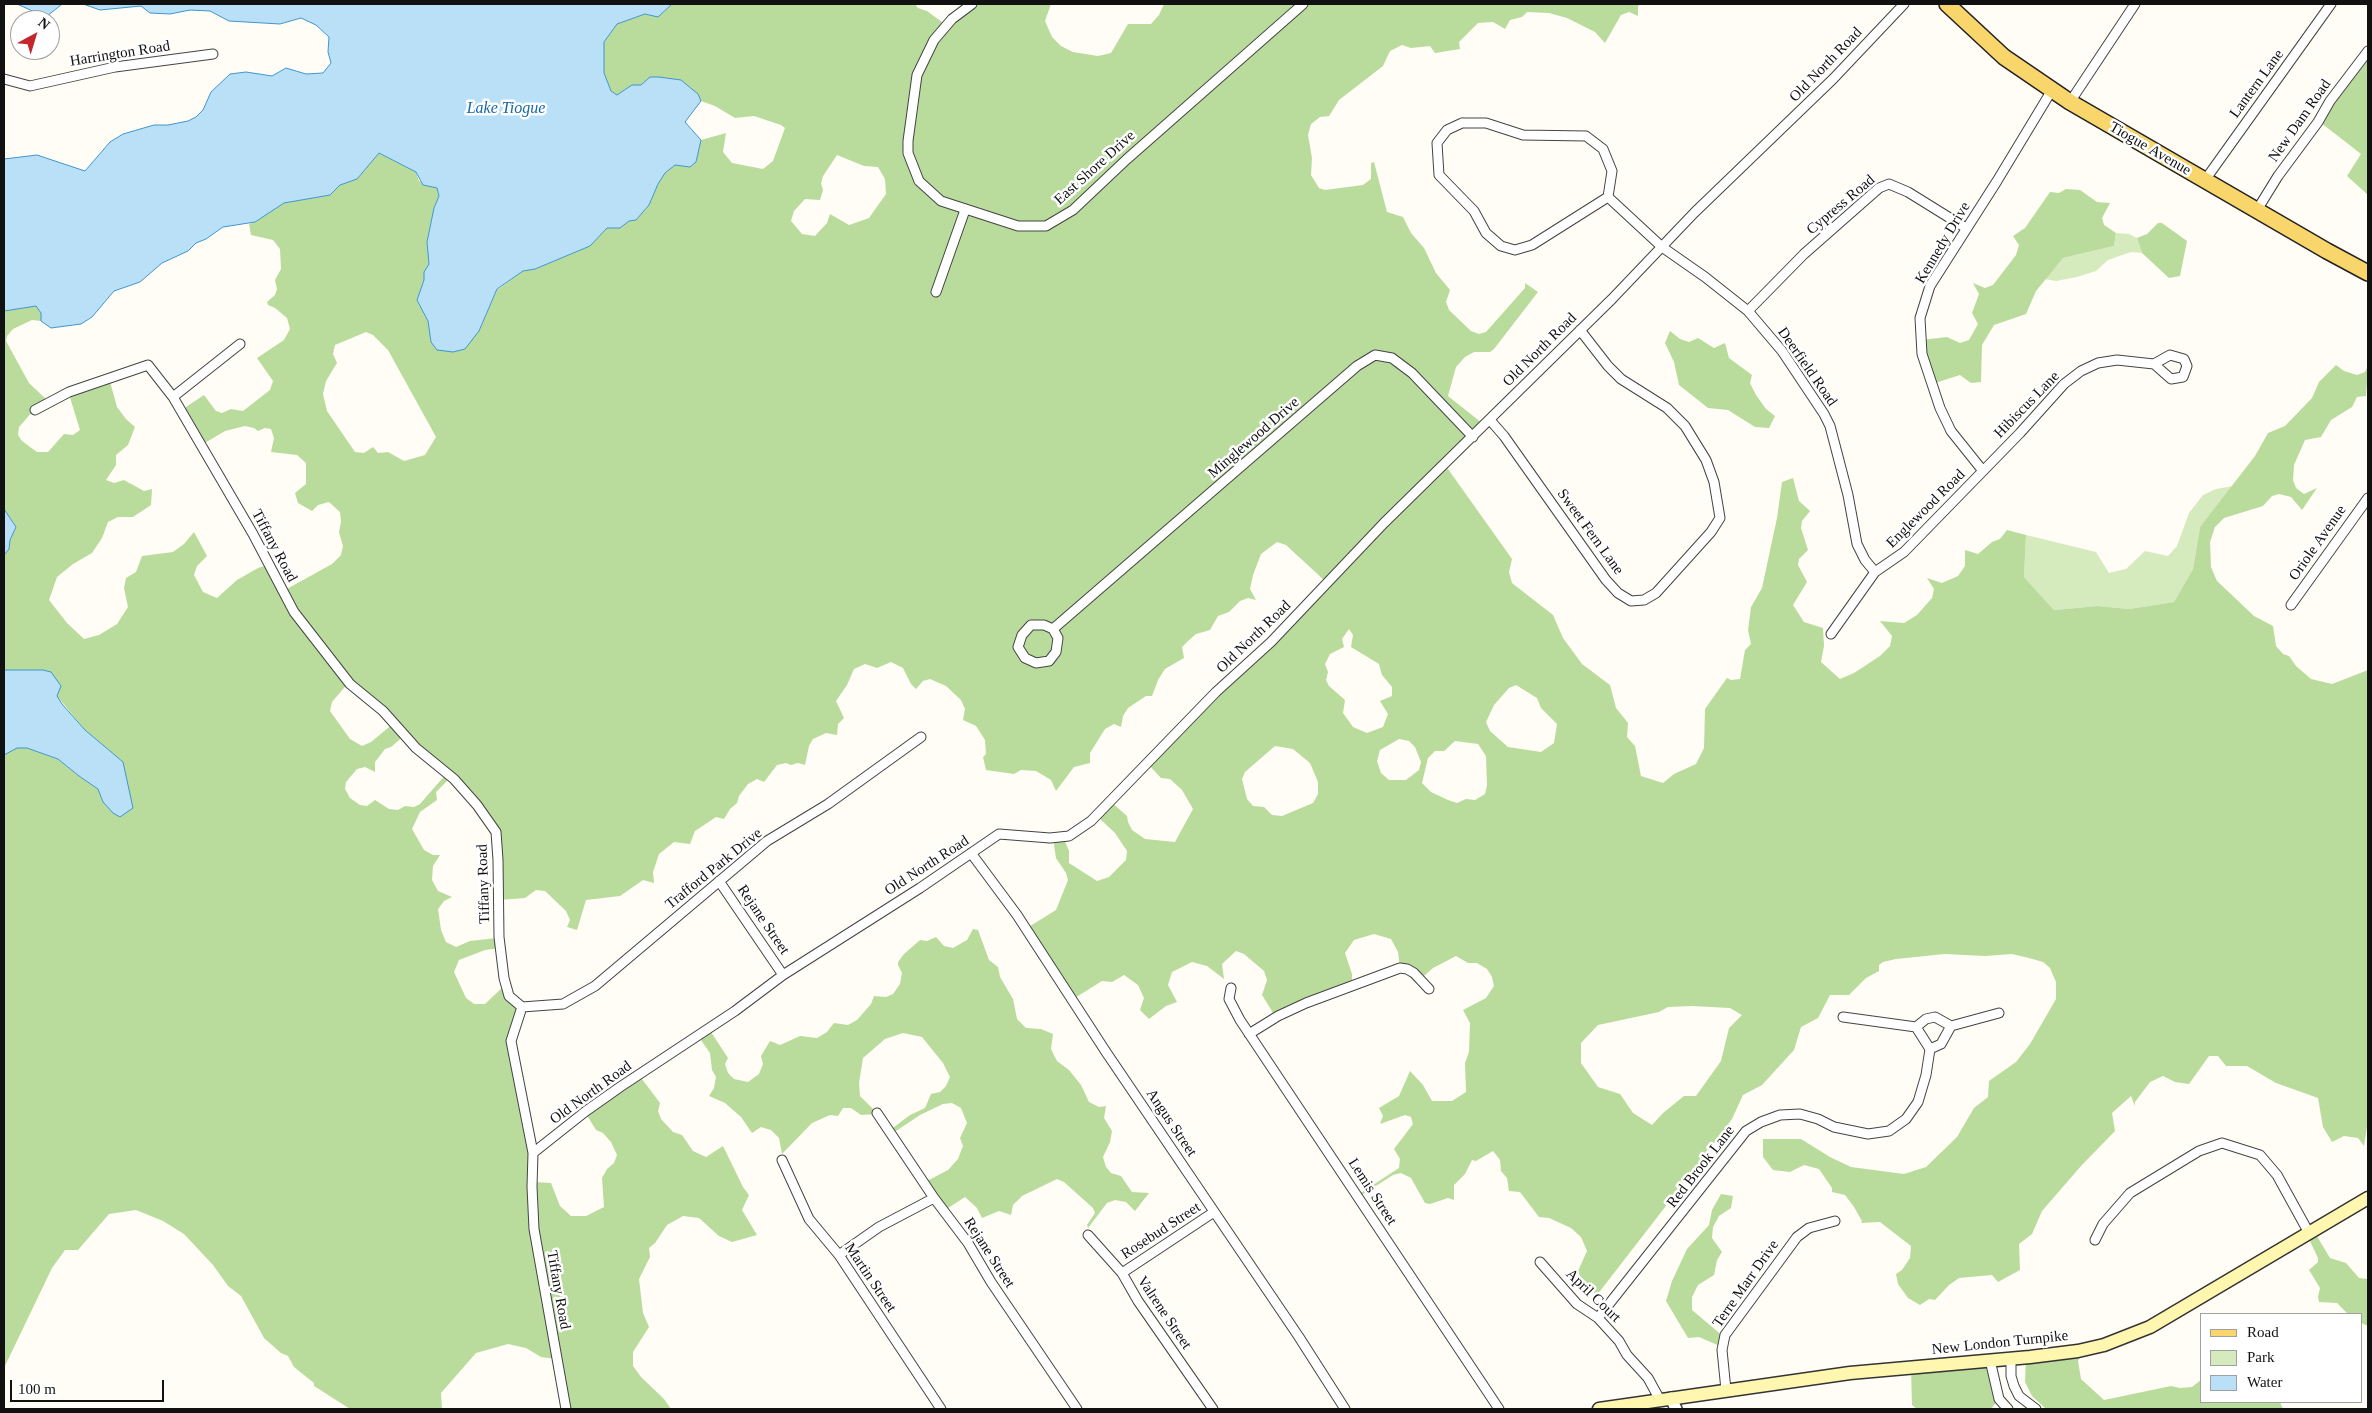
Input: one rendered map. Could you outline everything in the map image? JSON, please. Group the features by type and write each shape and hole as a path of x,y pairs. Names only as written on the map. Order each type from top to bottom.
{"main road":[{"name":"Tiogue Avenue","path":"1947,4 2004,57 2070,102 2368,273"},
{"name":"New London Turnpike","path":"1599,1409 1669,1402 1726,1390 1850,1373 2078,1352 2104,1345 2150,1327 2368,1198"}],"street":[{"name":"East Shore Drive","path":"972,4 952,19 934,40 917,75 908,153 920,181 941,201 1018,226 1046,226 1073,210 1127,158 1303,4"},
{"name":"Old North Road","path":"533,1153 586,1111 736,1011 783,975 920,888 999,834 1050,838 1070,836 1091,820 1158,750 1271,642 1384,523 1473,437 1764,144 1834,79 1904,4"},
{"path":"2070,102 2135,4"},
{"name":"Lantern Lane","path":"2205,180 2331,4"},
{"name":"New Dam Road","path":"2257,210 2278,176 2318,122 2330,101 2368,51"},
{"name":"Harrington Road","path":"4,80 30,86 115,67 213,54"},
{"name":"Kennedy Drive","path":"1983,471 1951,431 1940,408 1922,354 1919,334 1920,318 1930,286 2052,90"},
{"path":"1462,123 1486,123 1523,135 1586,136 1603,150 1612,171 1608,197 1532,245 1515,250 1501,246 1486,233 1474,211 1439,175 1437,143 1447,130 1462,123"},
{"name":"Cypress Road","path":"1748,311 1804,254 1880,188 1889,184 1908,192 1966,228"},
{"name":"Deerfield Road","path":"1608,197 1662,247 1706,277 1748,311 1782,351 1830,426 1848,495 1856,544 1865,560 1875,572"},
{"path":"936,292 966,210"},
{"name":"Sweet Fern Lane","path":"1490,420 1504,436 1606,580 1618,593 1632,600 1644,600 1656,593 1711,532 1720,518 1714,482 1706,460 1685,426 1667,408 1621,378 1608,366 1580,330"},
{"path":"173,396 240,344"},
{"name":"Minglewood Drive","path":"1053,629 1357,366 1375,355 1392,358 1412,373 1473,437"},
{"name":"Hibiscus Lane","path":"1983,471 2064,384 2081,371 2098,363 2117,360 2154,364"},
{"name":"Tiffany Road","path":"35,410 69,392 148,365 173,396 253,534 294,612 350,684 383,711 416,748 454,779 477,805 496,832 499,937 504,978 509,996 522,1007 511,1041 533,1153 534,1229 566,1409"},
{"name":"Englewood Road","path":"1831,634 1875,572 1904,552 1983,471"},
{"name":"Oriole Avenue","path":"2291,605 2368,498"},
{"path":"1031,625 1044,625 1053,629 1058,638 1056,652 1049,661 1036,662 1025,658 1018,647 1022,635 1031,625"},
{"name":"Trafford Park Drive","path":"522,1007 563,1004 595,986 767,841 828,804 921,737"},
{"name":"Angus Street","path":"971,853 1016,915 1214,1212 1300,1337 1345,1409"},
{"name":"Rejane Street","path":"719,881 783,975"},
{"path":"1249,1034 1278,1016 1306,1003 1400,968 1407,968 1414,973 1429,989"},
{"name":"Lemis Street","path":"1231,988 1230,999 1249,1034 1499,1409"},
{"path":"1843,1017 1916,1027 1926,1019 1935,1017 1951,1026 1999,1013"},
{"path":"1916,1027 1930,1049 1941,1044 1951,1026"},
{"name":"Red Brook Lane","path":"1598,1318 1746,1131 1780,1114 1800,1114 1818,1119 1834,1127 1868,1134 1889,1130 1906,1119 1918,1102 1926,1075 1930,1049"},
{"name":"Rejane Street","path":"877,1113 934,1198 968,1244 1001,1298 1077,1409"},
{"path":"2095,1240 2103,1224 2130,1193 2199,1152 2222,1143 2260,1155 2277,1175 2309,1233"},
{"name":"Martin Street","path":"782,1160 809,1219 839,1255 941,1409"},
{"path":"839,1255 880,1227 934,1198"},
{"name":"Rosebud Street","path":"1122,1273 1214,1212"},
{"name":"Terre Marr Drive","path":"1726,1390 1722,1350 1725,1336 1797,1237 1809,1228 1835,1221"},
{"name":"Valrene Street","path":"1088,1235 1122,1273 1138,1300 1213,1409"},
{"name":"April Court","path":"1540,1262 1577,1304 1598,1318 1619,1341 1627,1355 1669,1402"},
{"path":"2011,1359 2011,1376 2019,1396 2036,1409"},
{"path":"1990,1360 1999,1399 2008,1409"}],"green space":[{"path":"672,4 915,4 918,8 927,11 946,25 970,4 1051,4 1045,21 1052,37 1061,46 1073,52 1098,56 1111,53 1128,24 1151,24 1159,15 1164,4 1640,4 1638,6 1638,16 1629,12 1621,15 1605,43 1595,32 1567,18 1549,13 1527,12 1522,17 1510,20 1505,29 1493,22 1478,23 1459,42 1460,49 1435,53 1430,46 1411,48 1402,45 1390,51 1383,66 1339,100 1329,116 1320,117 1311,124 1308,135 1312,158 1311,175 1319,188 1325,190 1363,185 1371,179 1371,163 1374,162 1387,212 1403,217 1411,233 1424,248 1436,273 1450,290 1446,302 1449,310 1471,331 1479,334 1486,332 1525,288 1525,283 1538,292 1494,349 1490,352 1474,352 1465,357 1456,367 1448,396 1482,423 1443,462 1512,559 1509,572 1512,583 1553,615 1563,638 1582,664 1610,685 1616,708 1628,723 1627,737 1635,746 1641,776 1663,783 1674,774 1696,764 1704,748 1705,709 1727,678 1731,680 1740,679 1745,650 1751,644 1748,630 1751,607 1762,588 1777,518 1782,482 1793,478 1799,501 1810,511 1802,521 1801,528 1808,550 1799,559 1798,565 1807,582 1793,605 1804,622 1823,628 1824,646 1821,662 1840,679 1854,673 1880,656 1890,646 1892,636 1880,621 1904,623 1917,615 1932,598 1934,589 1927,578 1942,583 1958,576 1965,566 1965,550 1978,554 1992,542 2000,539 2007,530 2026,535 2024,577 2054,610 2098,606 2129,609 2174,602 2193,569 2200,527 2255,456 2268,433 2285,426 2312,398 2319,382 2336,365 2344,371 2357,375 2365,372 2368,366 2366,396 2357,397 2352,407 2331,420 2321,437 2305,440 2294,465 2293,480 2296,488 2304,494 2317,488 2302,510 2291,497 2279,494 2272,496 2263,506 2224,518 2215,527 2210,542 2211,567 2217,581 2254,616 2273,626 2276,646 2283,654 2289,656 2296,666 2311,679 2332,684 2368,670 2368,1120 2364,1146 2358,1138 2344,1136 2332,1142 2323,1127 2318,1098 2276,1083 2247,1066 2226,1066 2218,1056 2209,1056 2189,1084 2175,1082 2163,1076 2150,1082 2135,1102 2135,1106 2131,1096 2112,1113 2115,1131 2081,1166 2042,1211 2032,1234 2019,1244 2020,1270 1998,1282 1992,1275 1959,1278 1949,1285 1935,1300 1929,1299 1920,1305 1908,1298 1898,1284 1896,1274 1902,1270 1910,1258 1911,1246 1880,1222 1861,1223 1862,1221 1854,1207 1845,1195 1832,1192 1832,1188 1819,1169 1804,1165 1790,1172 1773,1170 1763,1157 1763,1139 1801,1139 1830,1157 1851,1167 1904,1174 1926,1167 1957,1137 1974,1108 1988,1097 1989,1081 2016,1062 2030,1044 2056,999 2056,982 2050,968 2043,962 2029,958 2012,954 1985,956 1945,954 1883,962 1879,965 1879,971 1866,978 1849,995 1830,995 1818,1018 1801,1027 1794,1050 1762,1085 1743,1095 1732,1119 1597,1295 1582,1282 1578,1271 1587,1251 1581,1237 1571,1228 1549,1218 1539,1217 1520,1192 1509,1191 1507,1178 1501,1171 1500,1160 1493,1151 1476,1161 1472,1160 1465,1174 1454,1185 1454,1200 1448,1198 1430,1204 1425,1203 1411,1178 1401,1173 1393,1175 1360,1196 1359,1194 1399,1168 1400,1159 1394,1149 1413,1124 1411,1117 1405,1115 1380,1124 1383,1116 1379,1108 1399,1096 1410,1071 1423,1085 1432,1101 1452,1101 1466,1092 1465,1063 1469,1052 1470,1023 1463,1010 1486,998 1494,986 1492,977 1487,969 1477,963 1468,963 1456,956 1433,968 1416,983 1400,968 1398,952 1391,939 1374,934 1354,940 1345,953 1352,974 1352,984 1275,1016 1262,995 1267,980 1264,971 1244,954 1236,951 1222,964 1224,979 1207,966 1192,962 1172,972 1168,985 1177,1002 1166,1006 1149,1019 1140,1010 1144,998 1138,985 1124,975 1112,982 1102,981 1073,999 1027,928 1056,910 1068,880 1066,873 1056,858 1053,838 1064,839 1069,851 1069,863 1097,881 1109,877 1126,860 1127,851 1115,833 1096,815 1110,801 1127,816 1132,830 1145,839 1175,842 1193,809 1182,790 1170,779 1161,778 1147,763 1325,581 1286,545 1277,542 1261,554 1253,575 1250,589 1256,600 1248,598 1240,601 1229,612 1218,616 1210,630 1196,634 1188,641 1182,647 1184,658 1165,669 1158,680 1152,696 1146,696 1128,708 1123,716 1121,727 1114,724 1105,729 1090,753 1090,763 1074,767 1056,791 1051,780 1036,771 1021,770 1014,774 986,770 983,757 986,754 985,740 976,726 963,720 965,709 961,700 946,686 930,679 923,681 916,689 911,684 903,668 891,662 877,668 865,664 854,669 847,685 836,701 844,718 838,724 837,735 826,733 813,739 809,746 805,765 786,763 777,765 764,782 757,779 748,784 739,796 737,803 730,809 724,819 716,817 695,831 690,844 674,842 659,854 653,872 654,883 643,880 620,896 586,900 577,930 567,927 570,920 566,911 545,891 536,890 525,898 499,900 496,831 450,778 436,792 437,800 420,812 412,829 424,850 433,855 440,855 433,866 432,880 438,891 452,897 444,901 438,909 441,930 446,942 456,947 470,941 497,938 500,948 485,950 459,960 454,972 466,998 474,1004 485,1004 505,985 521,1007 511,1042 533,1182 551,1183 560,1206 571,1216 586,1216 604,1207 602,1178 607,1169 614,1163 617,1155 611,1142 603,1133 596,1130 585,1112 639,1075 660,1103 658,1111 661,1119 673,1132 682,1135 693,1151 706,1157 723,1146 743,1187 749,1195 742,1210 757,1235 732,1242 719,1236 699,1218 683,1216 667,1225 655,1243 649,1248 650,1257 639,1279 643,1313 649,1327 633,1352 633,1366 671,1409 566,1409 556,1359 541,1357 526,1348 508,1344 476,1353 441,1393 442,1409 350,1409 314,1386 314,1383 294,1367 288,1356 281,1353 264,1338 241,1296 228,1286 213,1265 184,1234 163,1221 136,1210 109,1214 78,1250 65,1250 52,1268 4,1368 4,755 17,747 27,748 58,759 98,789 103,802 123,762 85,730 57,696 4,670 4,555 9,549 10,540 16,527 4,509 4,311 36,305 41,313 41,321 32,320 13,329 7,336 6,341 29,383 48,401 33,411 19,427 18,435 22,441 37,452 48,452 64,434 73,435 80,430 68,391 109,378 117,407 135,427 128,445 116,455 116,465 106,480 114,483 124,480 144,491 152,489 151,505 133,517 118,517 108,522 102,538 92,553 73,564 57,577 49,600 67,623 84,639 99,635 117,624 128,607 124,588 126,578 136,572 142,556 173,552 184,544 194,532 207,556 197,566 194,575 203,592 217,598 237,580 258,568 270,564 285,590 332,564 341,555 343,546 339,532 340,512 329,502 318,505 312,511 298,503 295,493 306,484 306,463 297,455 271,452 274,438 271,429 265,428 258,431 245,426 225,431 203,444 183,409 204,395 216,411 222,413 231,409 243,411 270,390 273,381 257,358 284,340 290,329 287,318 268,305 267,302 275,295 277,289 275,280 281,269 280,249 273,240 251,235 249,224 284,203 330,195 340,185 357,179 379,153 416,172 419,181 437,188 439,196 434,208 427,242 429,264 424,272 424,280 417,300 428,321 431,342 479,331 497,290 523,271 535,269 590,246 607,228 620,228 629,221 636,220 649,205 665,173 675,165 690,167 696,162 701,140 726,133 723,152 732,163 763,169 773,161 785,128 781,125 754,116 735,118 715,106 701,101 698,94 641,85 632,85 617,95 611,91 604,73 604,42 617,24 645,14 658,17","holes":["837,155 864,166 878,167 885,179 886,194 869,218 849,225 830,214 827,223 815,236 802,234 791,221 794,211 805,199 820,200 823,190 821,183 823,176","366,332 373,335 388,350 436,437 425,455 404,461 388,452 378,453 373,447 364,453 355,452 327,411 323,394 326,381 337,363 333,354 335,345","1349,629 1353,635 1351,647 1379,664 1382,675 1392,687 1392,696 1380,701 1388,714 1383,727 1367,733 1353,727 1343,713 1345,700 1329,686 1326,680 1328,672 1325,664 1330,654 1344,647 1342,639","349,682 394,723 371,742 362,746 350,739 330,711 332,702","1516,685 1537,698 1541,708 1557,724 1554,743 1541,752 1508,747 1490,731 1486,722 1494,705 1509,688","405,735 447,773 420,804 414,807 405,806 398,810 389,809 375,800 367,806 360,805 350,798 345,789 346,782 357,769 365,767 375,772 375,762 385,749 391,747","1399,739 1409,741 1415,747 1421,762 1419,770 1406,780 1389,780 1381,773 1377,761 1380,750","1455,741 1478,744 1486,756 1487,785 1485,794 1475,800 1466,799 1457,803 1431,792 1422,783 1428,758 1435,751 1444,751","1275,746 1293,749 1310,763 1318,782 1318,794 1313,803 1282,816 1272,815 1264,807 1253,806 1247,799 1242,779 1245,772","1668,1007 1730,1008 1742,1015 1729,1028 1721,1061 1696,1096 1684,1096 1663,1113 1652,1125 1633,1113 1620,1094 1598,1087 1581,1063 1581,1043 1598,1025 1659,1012"]},
{"path":"2368,51 2368,195 2347,176 2361,154 2320,122"},
{"path":"2066,189 2080,190 2097,202 2110,203 2102,218 2104,225 2116,233 2114,246 2063,258 2036,291 2026,314 1994,325 1982,345 1981,382 1971,383 1960,375 1932,384 1921,340 1947,337 1960,343 1969,340 1978,324 1972,313 1979,294 1973,283 1985,288 1993,285 2016,255 2019,245 2013,236 2025,228 2050,192 2059,193"},
{"path":"2158,223 2162,223 2187,241 2180,276 2169,278 2142,253 2137,238 2147,234"},
{"path":"2116,233 2129,234 2137,238 2142,253 2131,252 2108,260 2096,271 2077,277 2056,281 2044,279 2063,258 2114,246"},
{"path":"1670,331 1680,339 1689,342 1698,338 1714,348 1725,343 1729,358 1752,375 1750,383 1756,395 1766,409 1775,416 1769,428 1755,427 1728,410 1708,408 1679,385 1674,362 1665,343"},
{"path":"2233,486 2200,527 2193,569 2174,602 2129,609 2098,606 2054,610 2024,577 2026,535 2096,552 2109,573 2126,569 2145,551 2168,556 2177,546 2189,513 2203,495 2216,489"},
{"path":"973,929 978,930 989,960 998,967 1000,977 1013,999 1017,1019 1026,1028 1041,1029 1053,1034 1051,1049 1057,1061 1069,1070 1081,1085 1089,1102 1099,1107 1106,1106 1104,1118 1112,1131 1110,1142 1103,1157 1106,1167 1111,1173 1121,1176 1132,1192 1149,1193 1135,1211 1126,1202 1115,1200 1107,1203 1088,1228 1087,1225 1095,1213 1093,1208 1064,1182 1057,1179 1022,1196 1013,1205 1011,1215 999,1211 982,1218 977,1208 965,1197 945,1210 925,1182 948,1170 958,1159 963,1146 960,1138 967,1123 961,1108 952,1103 943,1104 920,1115 893,1133 890,1130 910,1115 925,1108 931,1094 940,1092 946,1086 950,1077 943,1063 922,1037 903,1033 885,1039 863,1058 859,1083 860,1096 878,1114 861,1115 851,1108 843,1108 838,1116 830,1115 812,1123 782,1154 779,1138 771,1130 761,1127 752,1133 741,1117 725,1103 709,1096 714,1088 716,1077 712,1070 710,1053 698,1036 709,1029 728,1058 725,1064 728,1073 734,1079 748,1082 759,1074 763,1064 761,1056 770,1041 780,1045 800,1036 817,1038 827,1032 834,1023 848,1025 857,1020 871,1004 874,996 886,997 893,994 900,984 902,973 898,962 920,940 927,941 936,937 944,946 953,948 967,940"},
{"path":"1721,1194 1733,1196 1731,1208 1719,1216 1713,1227 1712,1238 1722,1252 1717,1260 1714,1275 1698,1285 1692,1297 1692,1310 1724,1337 1722,1347 1699,1337 1688,1338 1666,1301 1672,1281 1687,1249 1709,1225 1712,1210"},
{"path":"2315,1233 2330,1258 2346,1263 2359,1278 2368,1279 2368,1326 2362,1323 2362,1313 2347,1313 2337,1303 2319,1302 2320,1288 2309,1270 2318,1262 2318,1258 2308,1237"},
{"path":"2082,1350 2078,1361 2081,1379 2104,1400 2171,1386 2180,1388 2192,1387 2200,1381 2200,1403 2280,1403 2283,1409 2046,1409 2032,1396 2025,1382 2026,1358"},
{"path":"1987,1360 1999,1399 1991,1409 1917,1409 1912,1405 1911,1368"}],"water":[{"path":"17,4 62,4 55,10 30,10"},
{"name":"Lake Tiogue","path":"83,4 672,4 658,17 645,14 617,24 604,42 604,73 611,91 617,95 632,85 641,85 650,77 681,80 698,94 701,101 685,122 701,140 696,162 690,167 675,165 665,173 649,205 636,220 629,221 620,228 607,228 590,246 535,269 523,271 497,289 479,331 465,349 453,352 437,350 431,342 428,321 417,300 424,280 424,272 429,264 427,242 434,208 439,196 437,188 423,185 416,172 379,153 357,179 340,185 330,195 284,203 255,222 223,227 206,239 196,243 188,251 162,263 140,282 114,291 92,317 81,324 51,328 41,321 41,313 36,306 4,311 4,159 37,155 85,171 110,142 123,134 154,125 168,125 188,121 196,117 203,110 211,92 230,74 246,72 272,76 286,68 306,74 323,73 331,63 328,52 329,37 316,25 301,18 280,24 229,21 210,11 190,10 170,14 150,13 141,6 100,10"},
{"path":"4,509 16,527 10,540 9,549 4,555"},
{"path":"4,670 43,670 51,672 61,686 57,696 62,704 85,730 123,762 133,808 120,817 113,813 103,802 98,789 58,759 27,748 17,748 4,755"}]}
